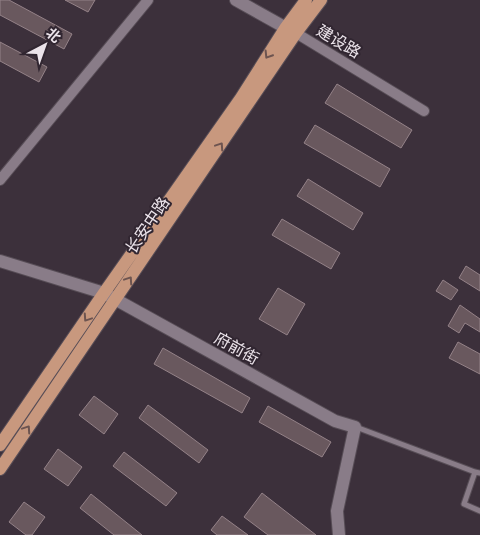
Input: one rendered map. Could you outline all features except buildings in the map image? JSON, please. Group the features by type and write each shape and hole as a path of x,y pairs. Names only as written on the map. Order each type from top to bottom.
{"main road":[{"name":"长安中路","path":"0,469 116,299 291,30 306,0"},
{"name":"长安中路","path":"0,445 104,292 241,98 291,30 321,0"}],"street":[{"path":"0,180 148,0"},
{"name":"建设路","path":"236,0 291,30 424,112"},
{"name":"府前街","path":"0,260 104,292 335,421 355,426"},
{"path":"338,535 338,511 355,426"}],"lane":[{"path":"355,426 477,473 464,504 480,511"}]}
